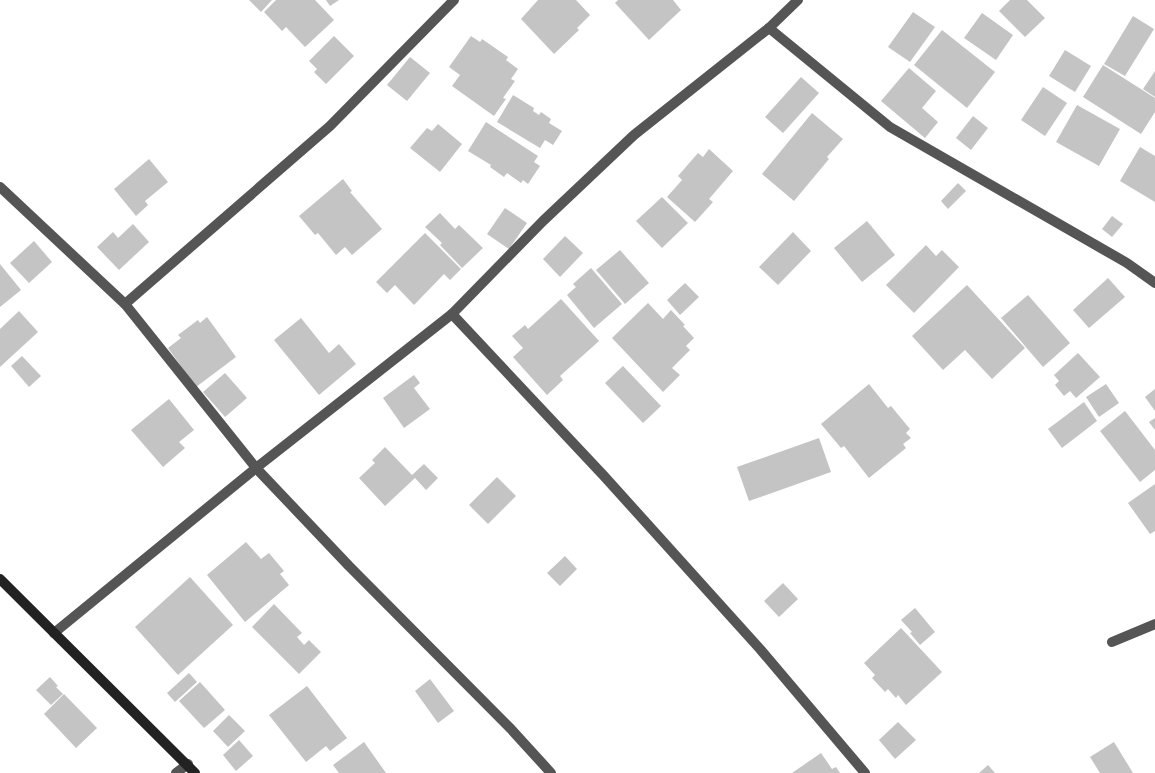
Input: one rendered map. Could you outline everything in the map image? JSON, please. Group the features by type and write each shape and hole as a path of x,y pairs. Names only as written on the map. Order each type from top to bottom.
{"main road":[{"path":"0,579 195,773"}],"street":[{"path":"125,304 330,126 454,0"},
{"path":"54,633 256,468 452,314 543,221 634,134 769,28 796,1"},
{"path":"769,28 890,127 1127,263 1155,283"},
{"path":"0,187 125,304 256,468 551,773"},
{"path":"452,314 604,476 760,649 865,773"},
{"path":"1112,642 1155,624"},
{"path":"176,773 188,764"}],"building":[{"path":"249,0 272,0 261,12"},
{"path":"276,0 315,0 334,20 305,47 286,27 282,31 264,12"},
{"path":"326,0 339,0 330,6"},
{"path":"538,0 576,0 590,15 577,28 579,30 554,54 521,19"},
{"path":"618,0 673,0 681,10 649,40 615,3"},
{"path":"1010,0 1027,0 1045,18 1025,37 999,11"},
{"path":"913,12 935,27 910,62 888,47"},
{"path":"982,13 1013,35 996,60 964,38"},
{"path":"1133,16 1154,29 1125,76 1104,64"},
{"path":"942,30 995,72 967,108 914,65"},
{"path":"334,36 354,56 326,84 314,72 317,69 309,61"},
{"path":"471,36 480,42 482,39 508,57 506,60 518,69 511,79 515,81 503,98 506,99 494,116 452,86 460,75 449,67"},
{"path":"1065,50 1091,66 1075,92 1049,76"},
{"path":"410,57 430,73 407,101 387,85"},
{"path":"1103,65 1155,98 1155,112 1141,134 1083,97"},
{"path":"909,68 936,91 922,108 938,122 925,138 881,101"},
{"path":"1155,71 1155,97 1143,89"},
{"path":"801,77 819,93 783,133 765,117"},
{"path":"1043,87 1067,103 1045,136 1021,120"},
{"path":"513,95 534,108 533,111 539,115 541,112 551,119 549,123 562,131 553,145 545,140 540,148 497,122"},
{"path":"1077,105 1120,129 1099,166 1056,142"},
{"path":"812,113 843,139 794,201 762,174"},
{"path":"973,116 988,128 971,150 956,138"},
{"path":"486,122 538,156 534,162 540,166 528,184 523,180 521,183 507,173 504,177 490,167 491,165 468,151"},
{"path":"438,124 462,144 440,172 410,148 427,128 432,131"},
{"path":"1140,147 1155,156 1155,202 1120,181"},
{"path":"709,149 733,171 709,199 713,202 695,222 667,197 682,180 678,176 698,153 703,157"},
{"path":"149,159 168,182 145,201 148,205 136,216 114,189"},
{"path":"343,179 352,191 350,192 382,229 352,255 345,247 336,255 318,233 315,235 299,216"},
{"path":"958,183 966,191 948,209 941,201"},
{"path":"662,197 688,223 662,248 636,221"},
{"path":"505,208 527,223 509,249 487,234"},
{"path":"440,213 455,229 459,225 483,248 462,268 440,245 442,243 425,227"},
{"path":"1112,216 1123,224 1112,237 1102,229"},
{"path":"867,221 895,255 862,282 834,248"},
{"path":"133,224 149,242 119,270 97,247 113,232 118,238"},
{"path":"793,232 811,251 778,285 759,267"},
{"path":"425,233 461,269 450,280 444,274 414,305 395,285 387,293 376,282"},
{"path":"565,236 583,253 560,277 543,259"},
{"path":"34,241 52,262 29,283 10,263"},
{"path":"926,245 936,256 942,250 959,267 914,313 886,285"},
{"path":"620,250 649,283 625,304 596,270"},
{"path":"0,264 21,290 0,307"},
{"path":"591,268 622,304 594,328 567,295 576,287 573,284"},
{"path":"1108,278 1125,297 1089,328 1073,310"},
{"path":"685,283 699,297 680,315 667,300"},
{"path":"967,285 1025,348 992,379 965,350 943,370 912,336"},
{"path":"1028,295 1070,343 1043,367 1001,318"},
{"path":"561,299 599,341 560,376 563,380 547,395 513,357 523,348 512,336 525,325 528,329"},
{"path":"648,303 663,319 671,310 694,338 686,346 690,350 672,368 680,375 663,392 612,338"},
{"path":"19,311 38,332 0,367 0,329"},
{"path":"207,317 236,357 196,387 168,348 181,338 178,335 198,320 200,323"},
{"path":"301,318 329,353 339,344 356,364 319,395 274,340"},
{"path":"1078,353 1100,377 1076,398 1070,391 1064,396 1055,385 1059,381 1054,375"},
{"path":"22,356 41,376 29,387 11,366"},
{"path":"623,366 661,406 643,423 605,383"},
{"path":"225,373 247,398 225,417 203,392"},
{"path":"414,375 420,383 414,388 430,409 404,428 383,398"},
{"path":"869,384 888,408 891,406 910,429 906,433 911,438 903,444 906,448 869,478 844,446 841,448 821,424"},
{"path":"1106,384 1119,403 1099,417 1086,397"},
{"path":"1155,389 1155,411 1145,397"},
{"path":"169,399 194,430 179,442 185,448 163,467 131,430"},
{"path":"1084,402 1097,421 1062,448 1048,429"},
{"path":"1125,411 1155,450 1155,470 1140,482 1100,431"},
{"path":"1155,418 1155,430 1149,422"},
{"path":"819,438 831,472 749,501 737,467"},
{"path":"385,447 412,475 424,464 438,478 426,490 415,478 385,506 359,478 375,463 372,460"},
{"path":"497,477 516,496 488,524 469,505"},
{"path":"1155,484 1155,531 1150,534 1128,503"},
{"path":"246,542 261,559 269,553 284,571 280,574 289,585 245,622 207,575"},
{"path":"565,556 577,569 560,586 547,573"},
{"path":"190,577 233,625 178,675 135,627"},
{"path":"783,583 798,599 779,617 764,601"},
{"path":"274,604 302,633 297,637 304,645 309,640 321,652 299,674 252,627"},
{"path":"915,608 935,632 920,645 901,620"},
{"path":"901,628 942,672 906,705 898,695 896,698 888,689 885,692 872,678 875,675 864,663"},
{"path":"189,673 197,682 175,702 167,693"},
{"path":"50,677 63,694 51,705 36,690"},
{"path":"430,679 454,711 438,723 415,691"},
{"path":"200,682 225,710 204,728 179,701"},
{"path":"307,686 347,738 330,751 326,746 306,762 269,715"},
{"path":"64,694 97,728 76,748 44,714"},
{"path":"229,715 245,731 228,747 213,731"},
{"path":"898,722 916,740 895,759 879,740"},
{"path":"239,740 253,756 236,771 223,755"},
{"path":"364,742 386,773 339,773 333,765"},
{"path":"1114,742 1133,773 1100,773 1090,757"},
{"path":"821,753 832,769 836,767 840,773 792,773"},
{"path":"988,765 995,773 979,773"}]}
